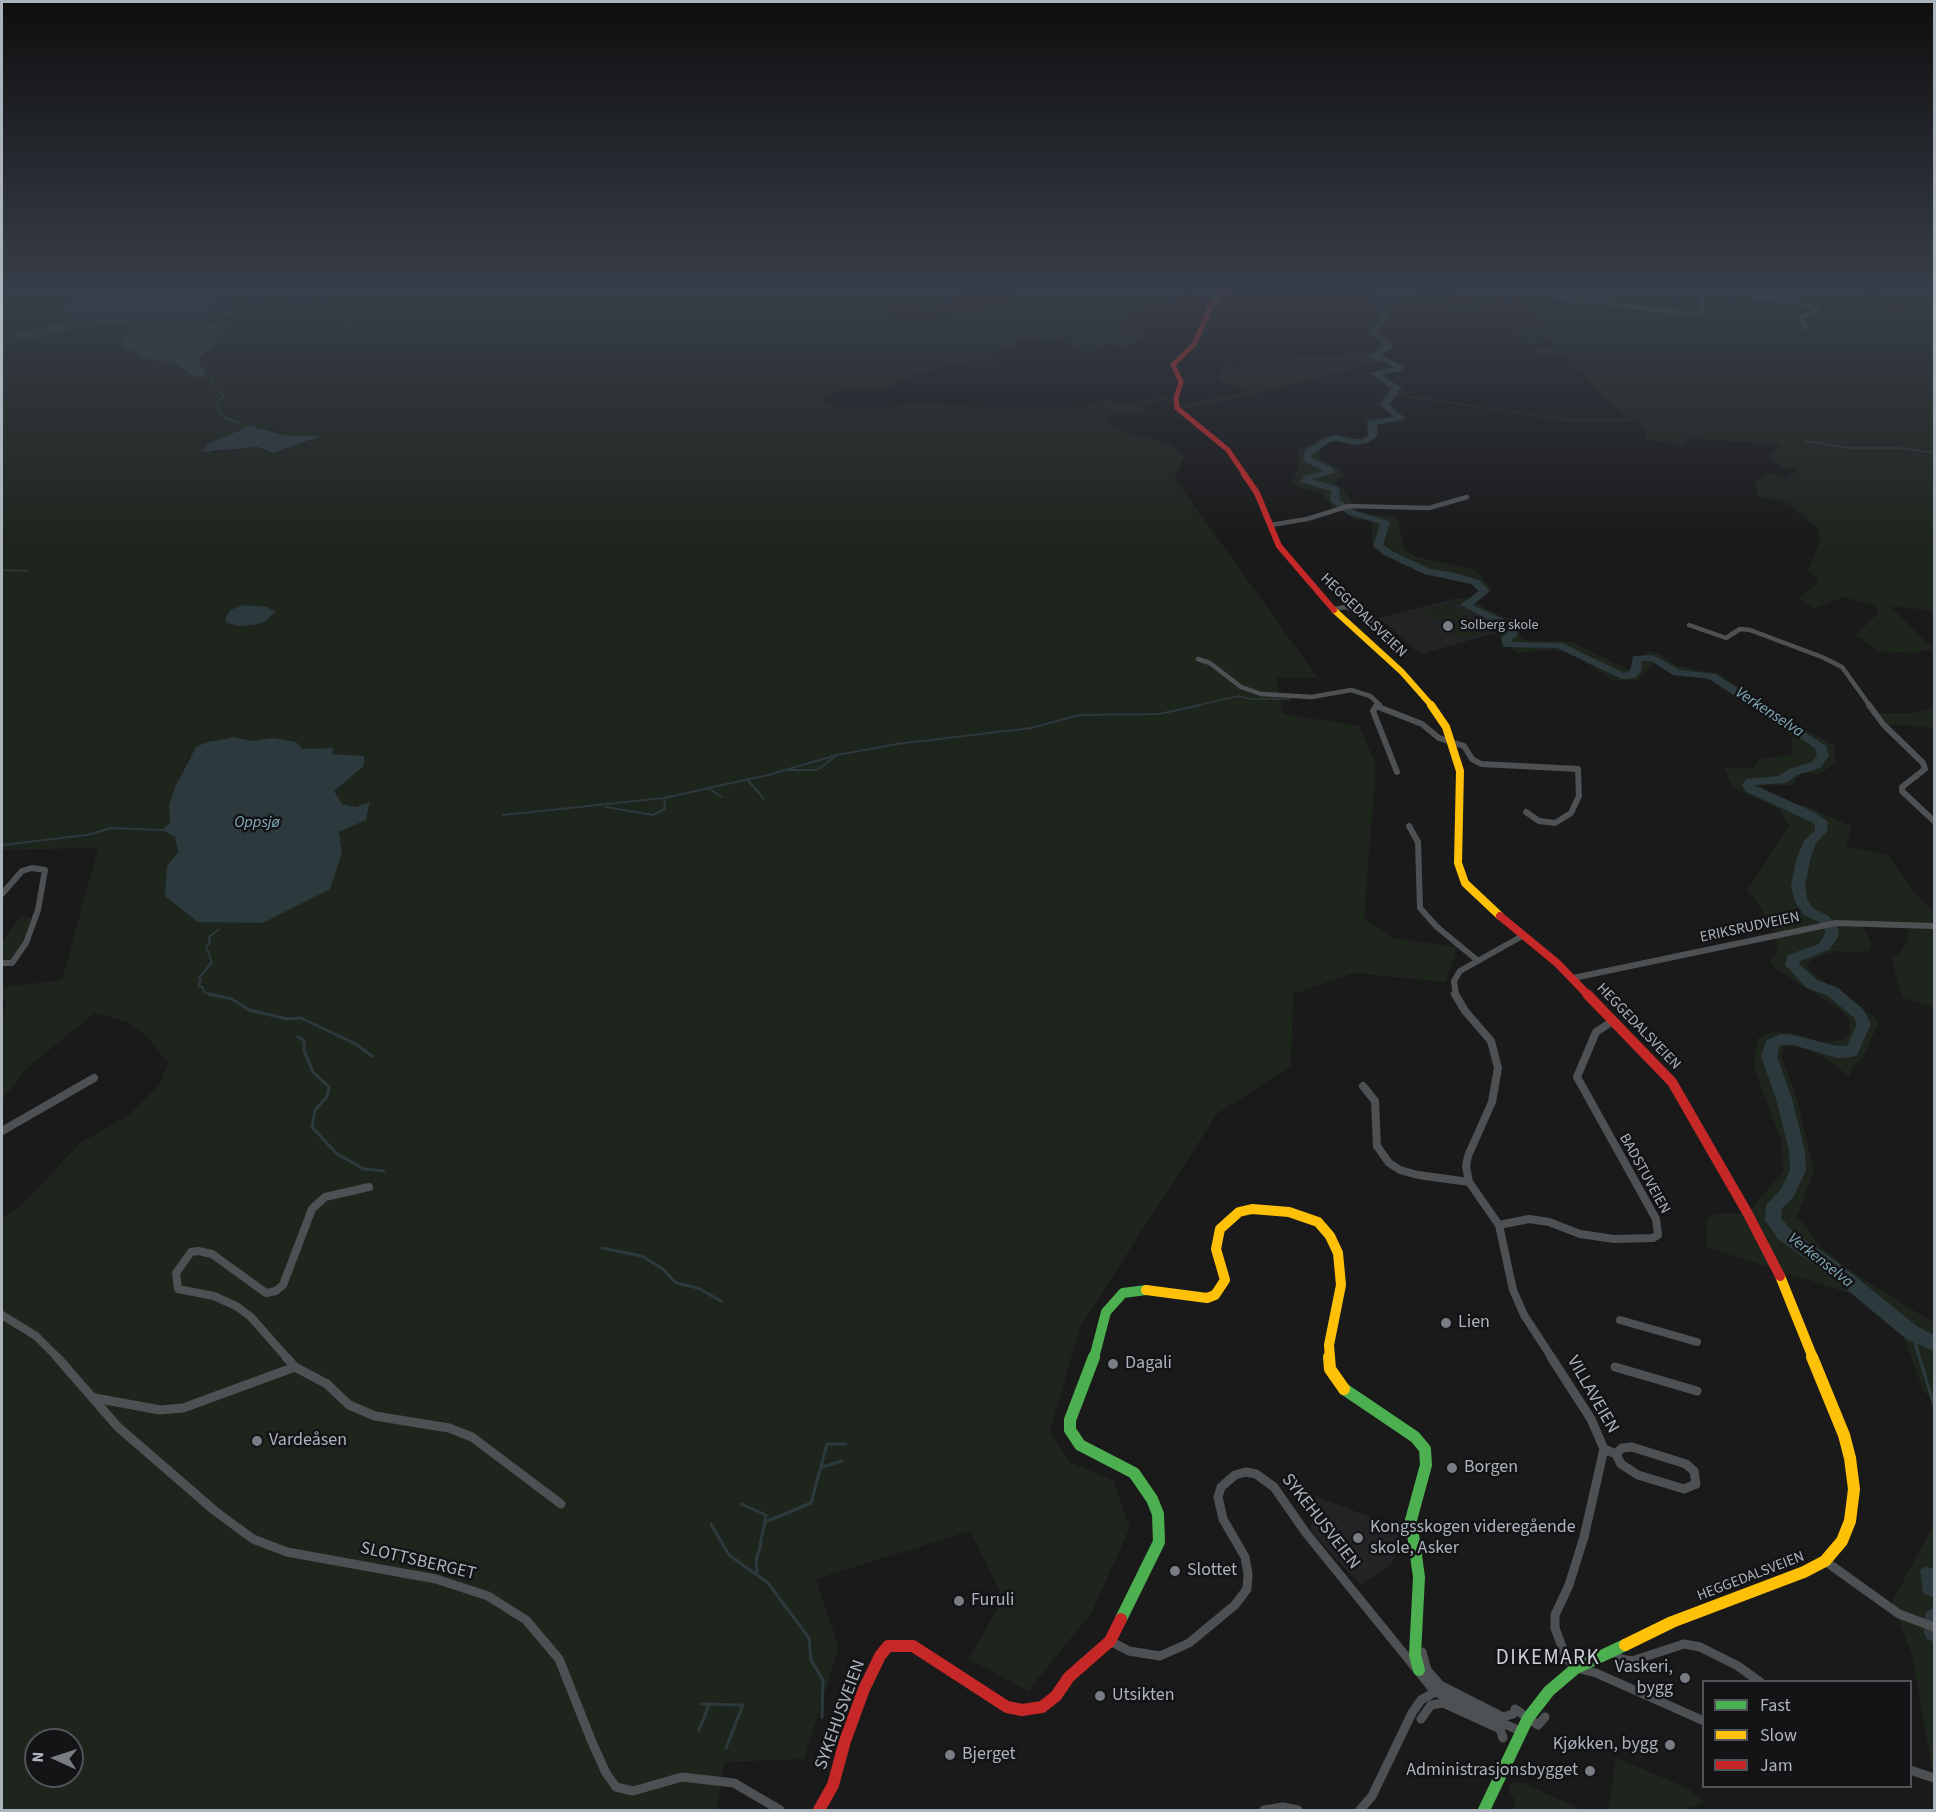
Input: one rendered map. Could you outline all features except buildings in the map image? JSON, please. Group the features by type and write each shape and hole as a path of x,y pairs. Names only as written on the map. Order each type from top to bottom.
{"main road":[{"name":"HEGGEDALSVEIEN","path":"1177,375 1181,382 1176,402 1184,415 1228,450 1257,493 1285,557 1332,609 1394,664 1441,718 1451,741 1461,780 1458,839 1460,874 1474,894 1573,978 1672,1082 1748,1214 1781,1278 1844,1435 1853,1479 1853,1503 1842,1541 1826,1561 1804,1572 1672,1622 1576,1668 1549,1691 1528,1718 1484,1810"},
{"name":"SYKEHUSVEIEN","path":"819,1810 833,1785 845,1741 864,1689 880,1656 888,1646 898,1644 913,1646 1007,1707 1022,1710 1042,1707 1056,1696 1081,1665 1110,1641 1155,1553 1160,1531 1158,1514 1152,1499 1134,1473 1080,1446 1070,1430 1071,1420 1092,1365 1106,1312 1114,1300 1123,1293 1138,1289 1207,1298 1215,1295 1225,1280 1216,1249 1220,1229 1239,1212 1271,1209 1317,1222 1329,1236 1338,1253 1341,1285 1329,1345 1329,1361 1337,1382 1349,1394 1415,1437 1425,1449 1426,1465 1411,1520 1419,1577 1415,1655 1419,1670"}],"street":[{"path":"1271,525 1307,519 1342,507 1429,508 1467,497"},
{"path":"1332,609 1347,608 1368,620 1379,622"},
{"path":"1689,625 1726,638 1740,628 1750,630 1822,657 1842,668 1883,724 1923,763 1925,769 1902,787 1902,791 1935,822"},
{"path":"1198,659 1210,663 1241,687 1261,694 1312,697 1351,690 1370,696 1380,705 1422,724 1439,738 1464,746 1472,759 1481,764 1578,770 1578,796 1576,806 1571,813 1555,824 1539,821 1526,812"},
{"path":"1380,705 1373,708 1373,711 1379,721 1391,762 1397,772"},
{"path":"1409,826 1418,842 1420,908 1437,927 1477,960"},
{"path":"2,894 22,871 32,868 45,870 38,910 26,943 12,963 2,963"},
{"name":"ERIKSRUDVEIEN","path":"1573,978 1778,938 1847,922 1935,926"},
{"path":"1364,1086 1375,1101 1377,1146 1389,1163 1400,1170 1418,1175 1469,1182 1466,1166 1468,1156 1492,1102 1498,1068 1491,1041 1465,1011 1454,992 1454,981 1460,971 1524,935"},
{"name":"BADSTUVEIEN","path":"1499,1225 1529,1219 1549,1222 1580,1234 1614,1239 1653,1238 1658,1235 1656,1219 1577,1077 1596,1032 1613,1021"},
{"path":"2,1131 94,1078"},
{"name":"VILLAVEIEN","path":"1469,1182 1499,1225 1513,1290 1524,1315 1591,1419 1604,1449 1584,1537 1569,1585 1556,1615 1555,1628 1559,1643 1566,1658 1576,1668"},
{"path":"369,1187 325,1197 312,1209 283,1285 276,1291 266,1293 213,1254 198,1251 192,1252 182,1261 176,1273 178,1289 213,1296 237,1306 251,1317 295,1367 327,1384 349,1406 375,1416 449,1428 472,1437 561,1504"},
{"name":"SLOTTSBERGET","path":"2,1315 36,1336 94,1398 118,1428 215,1511 253,1539 287,1552 436,1579 488,1596 526,1620 559,1659 602,1763 616,1787 633,1791 682,1777 734,1783 780,1810"},
{"path":"1620,1320 1697,1342"},
{"path":"94,1398 160,1410 183,1408 295,1367"},
{"path":"1615,1367 1697,1391"},
{"path":"1604,1449 1616,1454 1621,1464 1638,1474 1684,1489 1696,1484 1694,1471 1686,1464 1632,1447 1622,1448 1616,1454"},
{"name":"SYKEHUSVEIEN","path":"1110,1641 1129,1651 1160,1656 1189,1643 1235,1605 1247,1589 1248,1574 1245,1557 1222,1519 1218,1497 1228,1479 1246,1472 1264,1478 1274,1487 1306,1533 1435,1692 1521,1731"},
{"path":"1826,1561 1899,1614 1929,1626"},
{"path":"1610,1650 1620,1659 1632,1661 1684,1644 1700,1647 1738,1666 1757,1680"},
{"path":"1422,1652 1430,1675 1449,1691 1503,1717 1514,1711 1538,1725 1545,1717"},
{"path":"1576,1668 1596,1673 1702,1720"},
{"path":"1360,1810 1372,1796 1412,1713 1421,1700 1435,1692"},
{"path":"1421,1719 1431,1705 1443,1703 1500,1730 1503,1738"},
{"path":"1912,1770 1935,1778"},
{"path":"1264,1810 1283,1807 1298,1810"}],"shaded area":[{"path":"2,375 916,375 882,390 839,390 819,400 843,410 924,404 1024,409 1090,406 1107,400 1121,404 1167,397 1167,400 1147,403 1142,414 1110,413 1109,423 1127,433 1166,442 1185,455 1175,479 1318,678 1276,678 1283,714 1359,726 1376,765 1364,919 1393,938 1457,947 1446,982 1354,973 1293,994 1291,1066 1217,1114 1080,1327 1050,1431 1069,1462 1113,1480 1130,1527 1092,1612 1028,1691 969,1659 1003,1598 970,1531 816,1579 839,1647 804,1759 725,1762 716,1810 2,1810 2,1218 19,1208 80,1143 130,1114 160,1084 168,1063 146,1035 127,1022 95,1013 27,1068 2,1100 2,1025 6,1001 2,999 2,987 62,980 98,848 2,850","holes":["272,431 288,436 319,437 273,453 258,447 212,453 208,444 233,435","234,737 253,741 272,738 303,749 332,748 331,754 364,766 334,791 341,804 356,807 370,803 366,820 339,832 342,852 263,923 198,921 167,866 178,853 175,837 162,830 170,823 169,804 189,757 224,738"]},
{"path":"1220,375 1333,375 1256,394 1181,409 1179,406 1253,390 1224,384 1219,378"},
{"path":"1371,375 1387,375 1381,376 1403,387 1404,395 1573,419 1602,419 1630,418 1605,400 1584,375 1934,375 1934,611 1890,606 1934,649 1911,653 1878,651 1856,635 1879,612 1873,605 1844,597 1815,608 1798,599 1819,581 1808,571 1820,540 1818,529 1788,503 1758,496 1755,481 1770,474 1787,479 1797,470 1781,467 1768,456 1781,445 1685,438 1686,445 1645,440 1645,427 1635,421 1572,422 1397,396 1391,400 1390,405 1404,414 1407,418 1404,422 1377,424 1375,439 1368,443 1354,444 1336,440 1324,445 1319,452 1320,459 1339,469 1345,476 1334,483 1344,490 1352,503 1340,507 1350,505 1357,512 1397,518 1404,549 1417,557 1476,570 1493,590 1474,602 1501,616 1520,621 1523,629 1519,636 1527,641 1575,643 1629,670 1648,651 1660,654 1677,666 1717,673 1799,726 1834,745 1836,763 1819,774 1801,773 1792,785 1759,785 1778,799 1812,808 1852,827 1845,846 1888,855 1911,888 1934,913 1934,1007 1903,998 1891,958 1900,953 1909,939 1906,926 1861,924 1872,944 1870,950 1856,953 1836,951 1812,959 1807,965 1812,973 1879,1021 1864,1056 1854,1066 1849,1077 1829,1060 1800,1047 1785,1047 1781,1056 1797,1098 1814,1171 1797,1216 1823,1249 1857,1275 1934,1323 1934,1402 1923,1390 1901,1329 1852,1294 1706,1247 1707,1219 1714,1214 1748,1213 1783,1171 1781,1140 1754,1069 1757,1039 1772,1032 1791,1033 1821,1042 1842,1040 1850,1033 1849,1019 1842,1011 1775,968 1770,960 1778,950 1775,943 1778,937 1755,899 1747,891 1789,826 1779,809 1734,788 1723,767 1754,768 1759,759 1792,755 1792,736 1709,678 1677,676 1654,663 1639,680 1614,681 1570,652 1550,650 1517,653 1496,633 1510,629 1507,622 1472,611 1449,599 1470,598 1480,589 1459,577 1427,575 1379,551 1372,542 1372,521 1353,519 1340,508 1334,509 1321,492 1303,489 1292,483 1299,467 1298,450 1323,438 1337,436 1360,439 1367,433 1363,418 1393,418 1393,414 1376,403 1391,389"},
{"name":"Solberg skole","path":"1449,600 1471,611 1507,623 1510,629 1421,654 1379,618"},
{"path":"1450,603 1489,632 1462,639 1423,610"},
{"path":"1934,707 1934,728 1885,724 1876,713 1914,713"},
{"path":"20,917 32,918 22,944 11,960 2,959 2,943"},
{"name":"Kongsskogen videregående skole, Asker","path":"1316,1496 1395,1527 1401,1547 1390,1565 1361,1585 1310,1530"},
{"path":"1934,1524 1934,1770 1913,1658 1892,1602"},
{"path":"1616,1758 1687,1788 1705,1802 1682,1810 1608,1810"},
{"path":"1521,1782 1583,1810 1514,1810 1515,1801 1508,1790 1511,1784"}],"water":[{"path":"191,375 206,375 205,377"},
{"path":"250,426 288,436 321,436 273,453 258,447 202,452 208,444"},
{"path":"244,605 267,607 276,612 264,622 254,625 239,626 227,623 225,619 230,610"},
{"name":"Oppsjø","path":"234,737 253,741 272,738 296,742 303,749 333,748 332,754 364,756 364,766 334,791 342,804 356,807 370,802 366,820 339,832 342,852 330,889 263,923 198,922 165,896 167,866 178,852 175,837 162,830 170,823 169,805 175,787 196,747 207,742"},
{"path":"1925,1567 1934,1568 1934,1598 1923,1593 1920,1570"}],"waterway":[{"name":"Verkenselva","path":"1376,375 1397,388 1384,405 1401,419 1371,423 1374,430 1372,437 1365,441 1355,442 1336,438 1327,440 1308,453 1306,459 1328,469 1330,473 1306,478 1307,481 1336,489 1335,501 1350,512 1385,523 1378,546 1428,572 1451,575 1475,582 1485,591 1465,605 1512,627 1513,635 1506,638 1507,645 1558,645 1622,676 1631,676 1635,672 1637,658 1653,658 1677,673 1712,676 1820,746 1823,756 1816,765 1793,772 1781,780 1750,782 1748,785 1749,788 1822,822 1821,831 1810,841 1803,860 1798,886 1800,899 1809,912 1824,919 1832,930 1831,937 1824,947 1793,958 1792,965 1812,984 1833,992 1858,1013 1864,1024 1852,1051 1837,1052 1793,1040 1780,1039 1772,1044 1769,1056 1784,1099 1797,1151 1798,1170 1787,1193 1774,1205 1773,1220 1784,1234 1839,1273 1912,1333 1934,1343"},
{"path":"205,377 212,379 212,386 224,395 217,405 221,413 225,418 239,423"},
{"path":"1806,441 1847,448 1900,448 1934,453"},
{"name":"Verkenselva","path":"1306,478 1300,482 1315,484"},
{"path":"2,570 28,571"},
{"path":"1194,706 1239,696 1250,699 1290,699"},
{"path":"747,780 837,755 897,744 1031,728 1079,715 1159,714 1201,705"},
{"path":"790,770 817,770 836,756"},
{"path":"664,798 747,780"},
{"path":"747,780 764,799"},
{"path":"709,789 722,797"},
{"path":"503,815 664,798"},
{"path":"606,807 653,815 665,809 664,798"},
{"path":"2,845 87,835 111,828 162,830"},
{"path":"216,995 205,993 202,987 198,986 201,980 199,978 212,962 206,947 210,943 209,937 219,929"},
{"path":"209,994 232,999 249,1010 287,1019 301,1018 356,1044 372,1056"},
{"path":"298,1037 304,1041 304,1051 313,1072 329,1087 327,1097 315,1110 312,1127 337,1154 364,1169 384,1171"},
{"path":"602,1248 642,1256 663,1269 676,1283 698,1288 721,1301"},
{"path":"1912,1333 1934,1405"},
{"path":"760,1544 765,1522 811,1503 827,1444 846,1444"},
{"path":"822,1467 842,1461"},
{"path":"741,1504 766,1515 765,1521"},
{"path":"711,1524 729,1555 768,1583 809,1638 811,1660 823,1680 822,1717"},
{"path":"757,1573 756,1560 761,1544"},
{"name":"Verkenselva","path":"1934,1618 1934,1632"},
{"path":"702,1704 743,1705 726,1748"},
{"path":"699,1730 709,1705"}],"traffic: fast":[{"path":"1121,1619 1159,1542 1158,1514 1152,1499 1134,1473 1080,1445 1070,1430 1070,1420 1092,1365 1106,1312 1123,1293 1146,1290"},
{"path":"1344,1389 1415,1437 1425,1449 1426,1465 1411,1520 1419,1577 1415,1655 1419,1670"},
{"path":"1484,1810 1528,1718 1549,1691 1576,1668 1625,1645"}],"traffic: slow":[{"path":"1334,610 1402,672 1436,710 1446,727 1460,771 1458,863 1465,883 1500,916"},
{"path":"1146,1290 1207,1298 1215,1295 1225,1280 1216,1249 1220,1229 1239,1212 1252,1209 1289,1212 1318,1222 1330,1236 1338,1253 1341,1285 1329,1345 1330,1369 1344,1389"},
{"path":"1625,1645 1672,1622 1804,1572 1825,1561 1842,1541 1850,1521 1854,1489 1850,1458 1844,1435 1780,1276"}],"traffic: jam":[{"path":"1177,375 1181,382 1176,398 1177,408 1228,450 1257,493 1279,546 1290,562 1334,610"},
{"path":"1500,916 1557,963 1672,1082 1748,1214 1780,1276"},
{"path":"819,1810 833,1785 845,1741 864,1689 880,1656 888,1646 913,1646 1007,1707 1022,1710 1042,1707 1056,1696 1069,1677 1110,1641 1121,1619"}],"place":[{"name":"Solberg skole","path":"1448,626"},
{"name":"Lien","path":"1446,1323"},
{"name":"Dagali","path":"1113,1364"},
{"name":"Vardeåsen","path":"257,1441"},
{"name":"Borgen","path":"1452,1468"},
{"name":"Kongsskogen videregående skole, Asker","path":"1358,1538"},
{"name":"Slottet","path":"1175,1571"},
{"name":"Furuli","path":"959,1601"},
{"name":"Vaskeri, bygg","path":"1685,1678"},
{"name":"Utsikten","path":"1100,1696"},
{"name":"Kjøkken, bygg","path":"1670,1745"},
{"name":"Bjerget","path":"950,1755"},
{"name":"Administrasjonsbygget","path":"1590,1771"}],"district":[{"name":"DIKEMARK","path":"1548,1659"}]}
